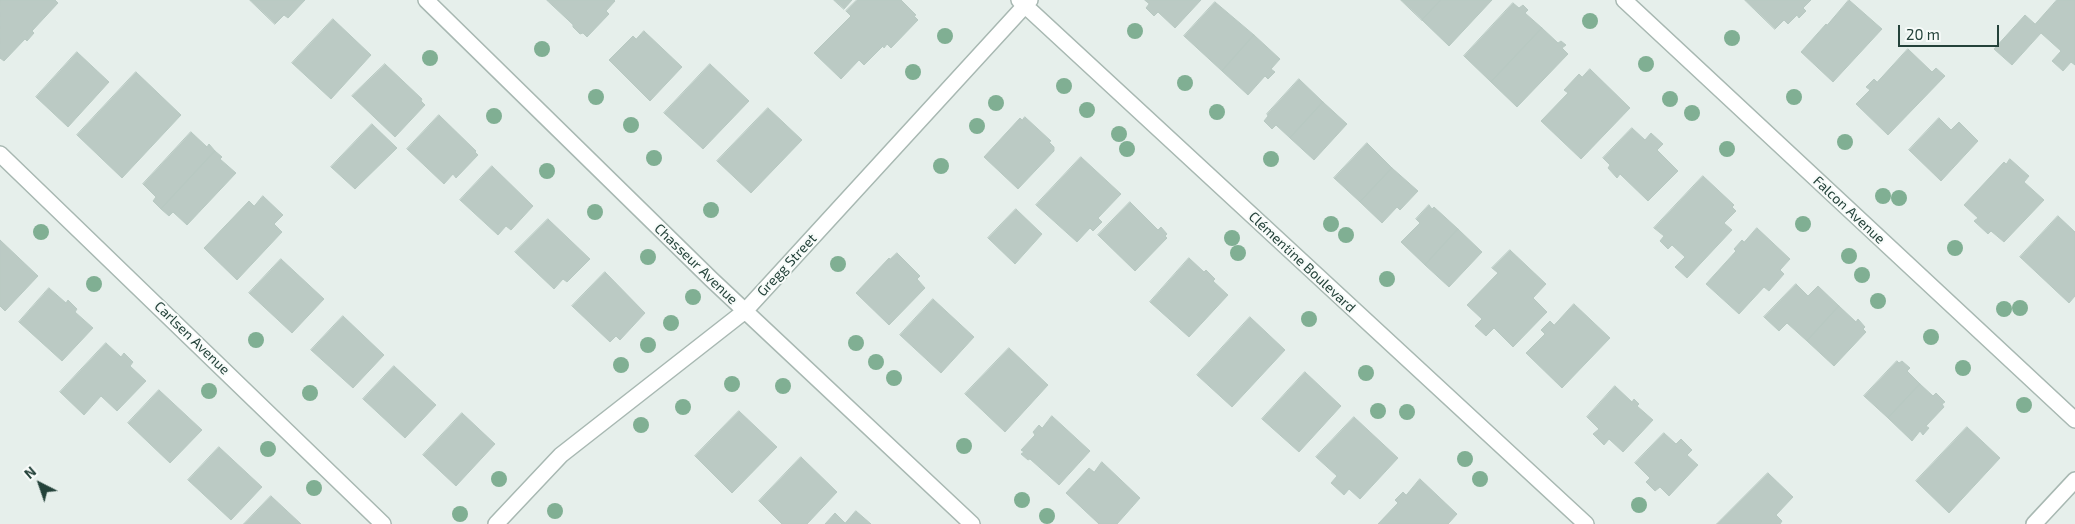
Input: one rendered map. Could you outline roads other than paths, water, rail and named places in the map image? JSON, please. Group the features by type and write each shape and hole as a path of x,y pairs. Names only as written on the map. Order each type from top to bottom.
{"street":[{"name":"Chasseur Avenue","path":"426,0 745,311 972,524"},
{"name":"Falcon Avenue","path":"1624,0 2075,420"},
{"name":"Gregg Street","path":"496,524 561,455 745,311 1025,2"},
{"name":"Clémentine Boulevard","path":"1025,2 1586,524"},
{"name":"Carlsen Avenue","path":"0,154 383,524"},
{"path":"2034,524 2075,480"}]}
